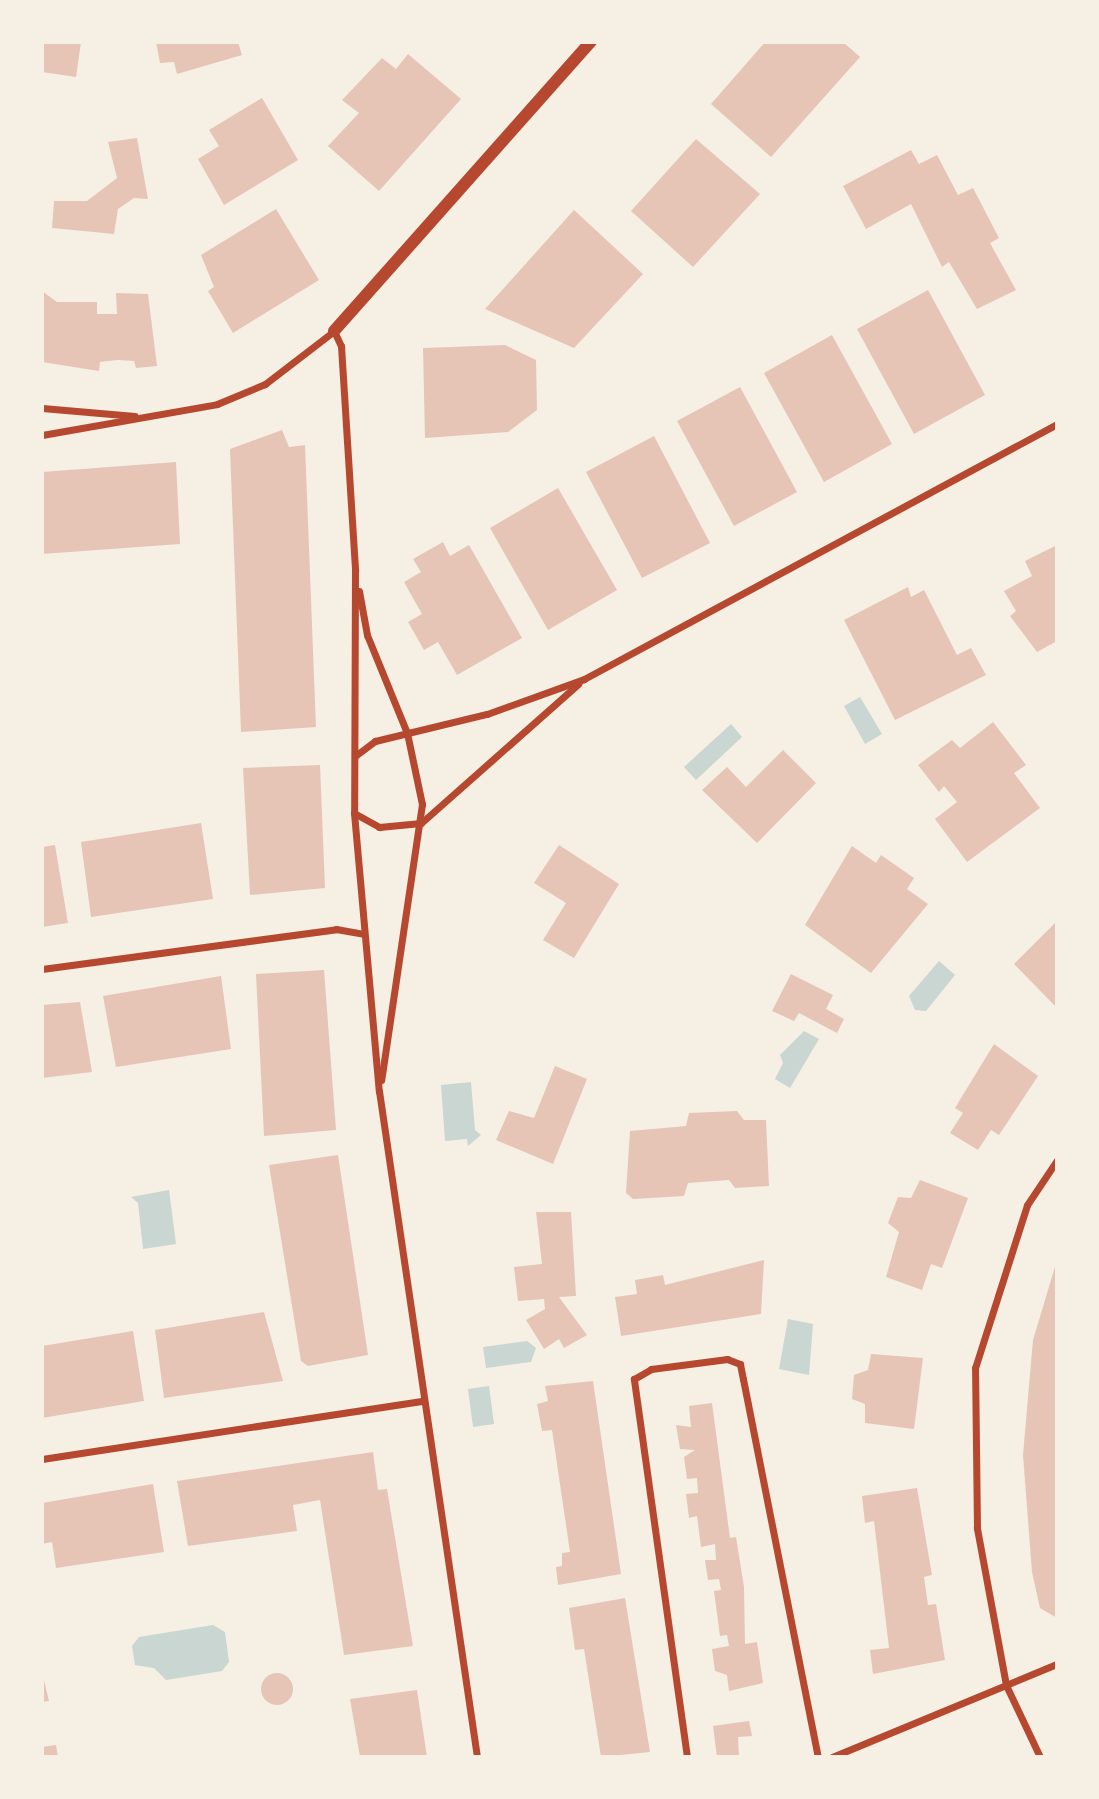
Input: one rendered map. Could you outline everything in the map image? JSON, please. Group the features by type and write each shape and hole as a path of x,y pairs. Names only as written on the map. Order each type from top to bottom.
{"street":[{"path":"42,435 217,404 265,384 334,331 591,42"},
{"path":"334,331 347,369 355,571 354,813 379,1091 422,1401 477,1757"},
{"path":"42,408 153,416"},
{"path":"355,756 375,741 487,714 584,679 1057,424"},
{"path":"355,571 367,635 407,733 421,823 379,1091"},
{"path":"354,813 379,827 421,823 584,679"},
{"path":"42,969 336,929 364,934"},
{"path":"1040,1757 1006,1685 977,1528 975,1367 1027,1205 1057,1160"},
{"path":"687,1757 634,1379 651,1368 727,1359 742,1372 818,1757"},
{"path":"42,1459 422,1401"},
{"path":"832,1757 1057,1664"}],"shaded area":[{"path":"860,697 882,734 865,744 844,706"},
{"path":"731,724 742,737 696,780 684,767"},
{"path":"939,961 955,975 926,1011 915,1010 909,996"},
{"path":"804,1031 819,1039 790,1088 775,1079 783,1063 780,1055"},
{"path":"471,1082 475,1130 481,1135 468,1146 467,1139 445,1141 441,1085"},
{"path":"169,1190 176,1244 143,1249 138,1203 131,1197"},
{"path":"788,1319 813,1324 809,1375 779,1369"},
{"path":"527,1341 536,1348 531,1362 486,1368 483,1347"},
{"path":"489,1386 494,1424 473,1427 468,1389"},
{"path":"213,1625 225,1632 229,1662 222,1671 166,1680 154,1668 135,1665 132,1646 139,1637"}],"building":[{"path":"42,42 81,42 76,77 42,72"},
{"path":"156,42 238,42 242,55 177,74 174,62 160,63"},
{"path":"765,42 843,42 860,57 771,157 711,104"},
{"path":"408,54 461,99 379,191 328,146 359,113 342,100 382,58 396,69"},
{"path":"262,98 298,160 224,205 198,159 219,146 209,130"},
{"path":"137,138 148,199 134,198 118,209 114,234 52,228 54,201 87,201 117,178 108,142"},
{"path":"696,139 760,194 693,267 631,211"},
{"path":"911,150 919,164 937,155 958,195 973,188 999,238 990,243 1016,290 977,309 949,262 942,267 911,204 866,229 843,186"},
{"path":"276,209 319,280 233,333 208,291 214,287 201,255"},
{"path":"574,210 643,274 574,348 485,309"},
{"path":"928,290 985,395 914,434 857,329"},
{"path":"42,291 57,302 97,302 97,314 117,314 116,293 148,294 157,366 136,368 134,361 118,360 100,362 99,371 42,362"},
{"path":"832,335 892,444 824,482 764,373"},
{"path":"505,345 536,360 537,410 508,432 425,438 423,348"},
{"path":"740,387 797,492 734,526 677,421"},
{"path":"282,430 289,447 305,445 316,727 241,732 230,449"},
{"path":"654,436 710,543 642,578 586,472"},
{"path":"176,462 180,544 42,554 42,472"},
{"path":"558,488 617,590 548,630 490,528"},
{"path":"443,542 450,556 469,545 522,638 457,675 438,642 424,650 408,622 422,614 404,582 421,572 413,559"},
{"path":"1057,545 1057,641 1037,652 1010,616 1016,611 1004,591 1032,576 1025,561"},
{"path":"908,587 911,597 924,590 957,655 971,648 986,675 895,720 844,620"},
{"path":"993,722 1026,765 1014,773 1040,808 967,862 935,819 957,802 944,786 939,792 918,765 952,740 960,748"},
{"path":"783,750 816,783 757,843 702,790 727,767 746,787"},
{"path":"320,765 325,888 250,895 243,768"},
{"path":"201,823 213,899 91,917 81,842"},
{"path":"55,845 68,923 42,927 42,847"},
{"path":"559,845 619,884 574,958 543,940 566,903 534,883"},
{"path":"852,846 876,863 881,855 914,878 907,889 928,904 871,973 805,925"},
{"path":"1057,921 1057,1008 1014,964"},
{"path":"324,970 336,1130 264,1136 256,974"},
{"path":"791,974 833,995 826,1009 844,1019 837,1033 799,1013 794,1021 772,1011"},
{"path":"221,976 231,1049 116,1067 103,996"},
{"path":"80,1002 92,1072 42,1078 42,1005"},
{"path":"994,1044 1038,1076 999,1135 991,1130 978,1150 950,1133 963,1113 955,1108"},
{"path":"555,1066 587,1079 553,1164 496,1140 509,1111 534,1118"},
{"path":"737,1111 744,1120 766,1120 769,1186 735,1188 729,1180 688,1183 684,1196 633,1199 626,1193 630,1131 686,1126 689,1113"},
{"path":"338,1155 368,1355 308,1366 301,1361 269,1165"},
{"path":"920,1180 968,1198 942,1268 931,1264 922,1290 886,1277 899,1232 888,1223 898,1197 911,1198"},
{"path":"536,1212 571,1212 576,1296 559,1297 587,1335 564,1348 559,1339 544,1349 526,1320 545,1309 544,1299 518,1301 514,1267 542,1264"},
{"path":"764,1260 761,1314 621,1336 615,1297 637,1294 635,1280 663,1275 665,1285"},
{"path":"1057,1260 1057,1618 1040,1608 1032,1572 1023,1455 1033,1340"},
{"path":"264,1312 283,1381 164,1398 155,1330"},
{"path":"133,1331 144,1401 42,1418 42,1346"},
{"path":"871,1354 923,1358 914,1429 865,1423 865,1404 852,1399 854,1375 868,1370"},
{"path":"593,1381 621,1574 558,1585 556,1567 562,1566 562,1553 570,1552 552,1430 542,1431 537,1404 548,1401 545,1386"},
{"path":"712,1403 730,1538 736,1537 744,1587 745,1644 757,1642 763,1683 729,1691 727,1675 715,1671 712,1649 729,1646 727,1635 720,1636 714,1591 721,1590 719,1579 708,1580 705,1560 716,1560 715,1544 701,1547 697,1516 689,1518 686,1494 698,1493 697,1478 687,1479 684,1457 695,1450 680,1449 676,1425 691,1427 689,1406"},
{"path":"373,1452 378,1490 387,1489 413,1646 344,1655 320,1500 293,1505 297,1531 188,1546 177,1481"},
{"path":"153,1484 164,1552 56,1568 52,1542 42,1544 42,1503"},
{"path":"917,1488 932,1575 924,1577 928,1605 936,1604 945,1660 873,1674 870,1650 889,1648 874,1521 865,1523 862,1496"},
{"path":"625,1598 650,1752 601,1757 584,1649 575,1650 569,1608"},
{"path":"42,1672 49,1701 42,1702"},
{"path":"277,1673 288,1678 293,1689 288,1700 277,1705 266,1700 261,1689 266,1678"},
{"path":"417,1690 427,1757 360,1757 350,1699"},
{"path":"749,1721 752,1736 738,1737 739,1757 717,1757 713,1726"},
{"path":"56,1745 58,1757 42,1757 42,1747"}]}
